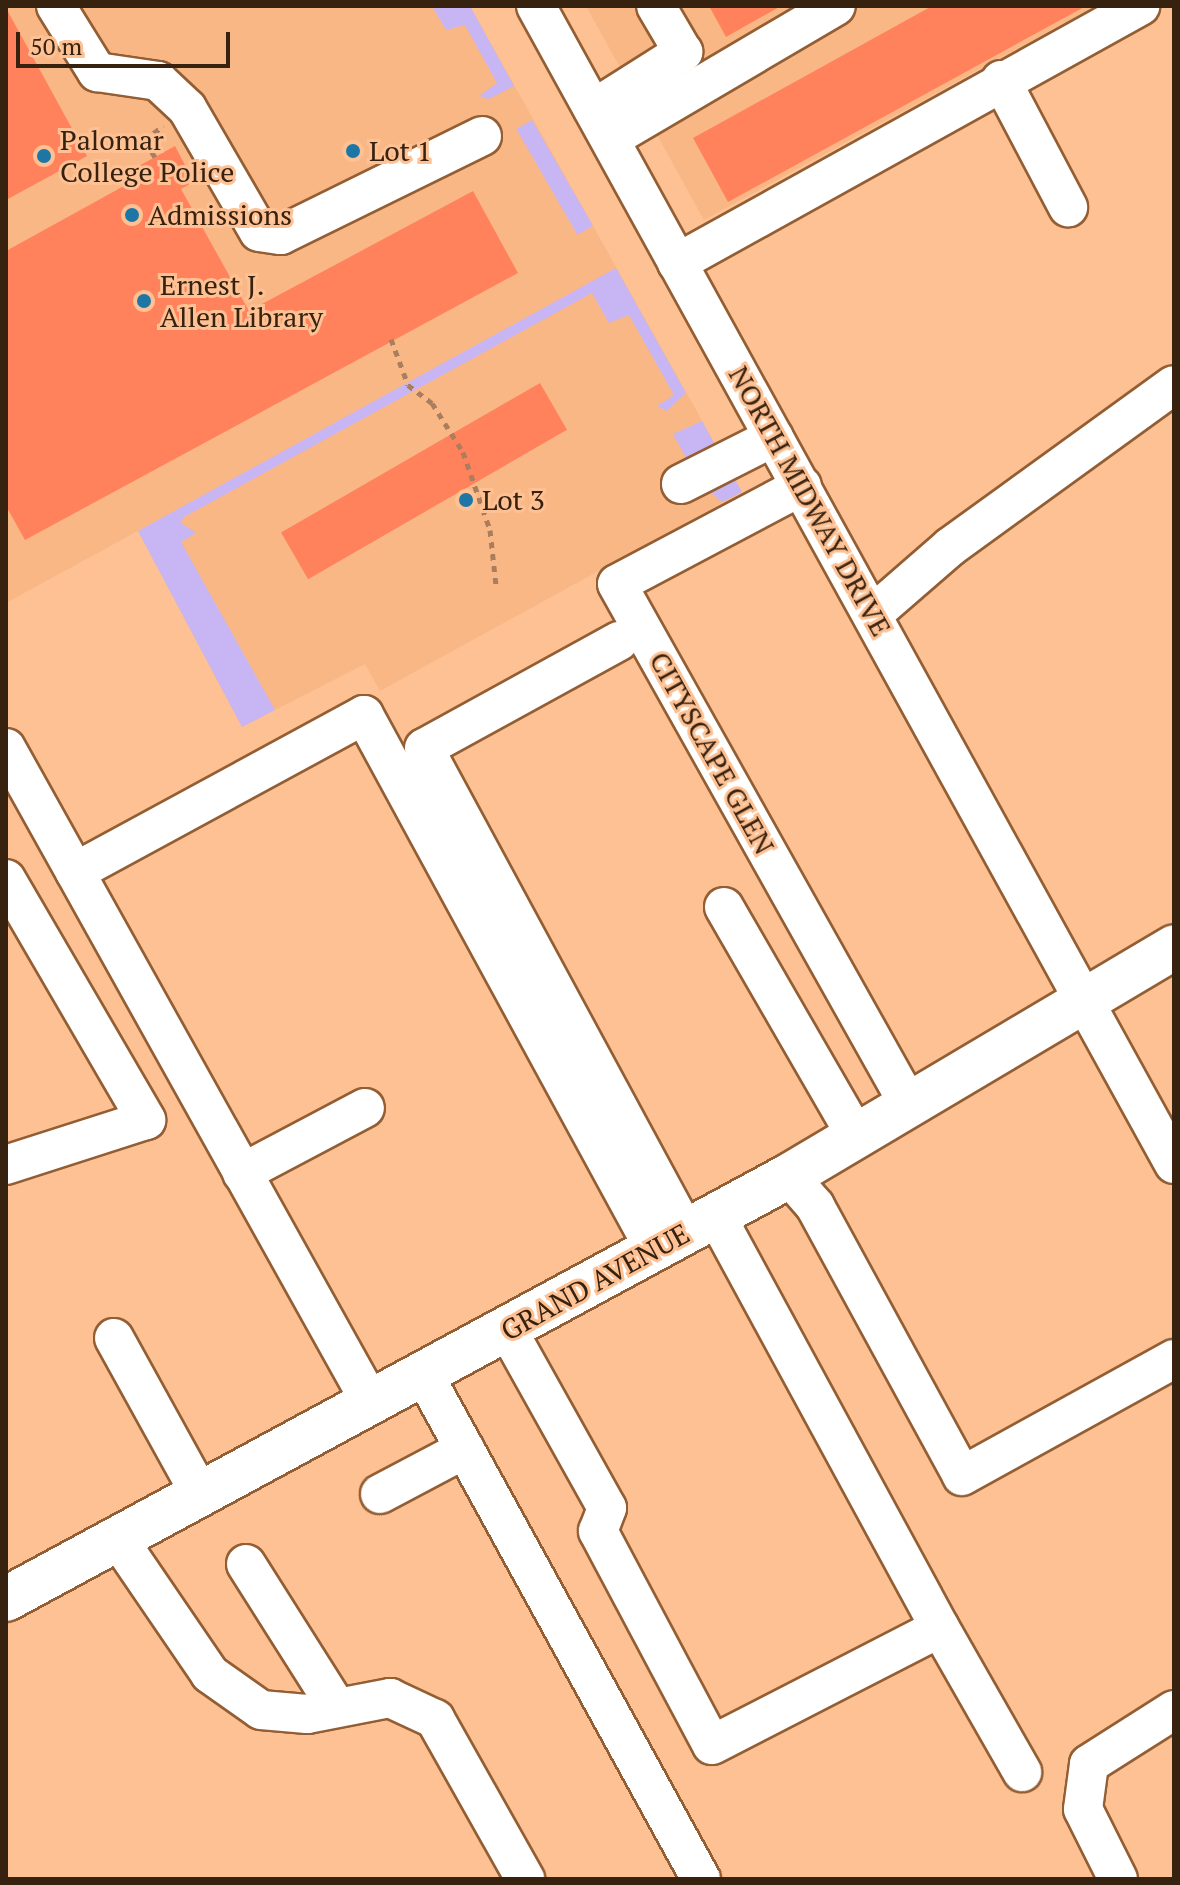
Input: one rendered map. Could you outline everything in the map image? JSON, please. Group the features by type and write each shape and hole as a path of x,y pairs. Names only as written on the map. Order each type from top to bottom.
{"main road":[{"name":"GRAND AVENUE","path":"6,1599 199,1492 424,1375 789,1176 1084,997 1174,947"}],"street":[{"path":"56,6 97,72 158,81 187,108 259,232 281,235 482,136"},
{"name":"NORTH MIDWAY DRIVE","path":"536,6 1174,1164"},
{"path":"601,124 683,52 656,6"},
{"path":"601,124 836,6"},
{"path":"677,263 1001,80 1140,6"},
{"path":"1001,80 1068,207"},
{"path":"873,614 950,547 1174,385"},
{"path":"681,484 774,437"},
{"name":"CITYSCAPE GLEN","path":"802,486 617,584 909,1105"},
{"path":"619,641 424,748 686,1233"},
{"path":"75,872 364,715 686,1233 940,1628 1022,1772"},
{"path":"6,748 371,1403"},
{"path":"6,879 146,1120 6,1165"},
{"path":"724,907 856,1136"},
{"path":"242,1173 365,1108"},
{"path":"789,1176 815,1206 962,1476 1174,1359"},
{"path":"507,1329 607,1508 598,1531 712,1745 940,1628"},
{"path":"114,1338 199,1492"},
{"path":"424,1375 701,1879"},
{"path":"380,1494 465,1449"},
{"path":"118,1539 210,1674 261,1710 337,1708 390,1698 435,1719 525,1879"},
{"path":"246,1564 337,1708"},
{"path":"1118,1879 1083,1809 1089,1764 1174,1710"}],"path":[{"path":"391,339 408,385 432,403 463,452 490,530 496,585"}],"shaded area":[{"path":"6,6 470,6 742,492 380,691 365,664 242,727 138,531 6,603"},
{"path":"432,6 470,6 514,86 489,99 479,96 497,83 465,25 446,30"},
{"path":"586,6 1095,6 704,220"},
{"path":"532,120 593,226 577,235 516,129"},
{"path":"616,268 686,393 667,411 657,406 674,395 629,315 609,323 592,293 184,517 180,522 196,533 181,542 275,710 242,727 138,531"},
{"path":"702,421 715,445 689,463 673,434"},
{"path":"732,474 742,492 722,502 702,485"}],"building":[{"path":"709,6 781,6 726,37"},
{"path":"932,6 1086,6 728,202 693,138"},
{"path":"6,8 87,156 6,200"},
{"path":"175,146 194,182 181,189 249,311 473,191 518,273 25,540 6,506 6,251 142,176 137,167"},
{"path":"540,383 567,430 308,579 281,532"}],"place":[{"name":"Lot 1","path":"353,151"},
{"name":"Palomar College Police","path":"44,156"},
{"name":"Admissions","path":"132,215"},
{"name":"Ernest J. Allen Library","path":"144,301"},
{"name":"Lot 3","path":"466,500"}]}
